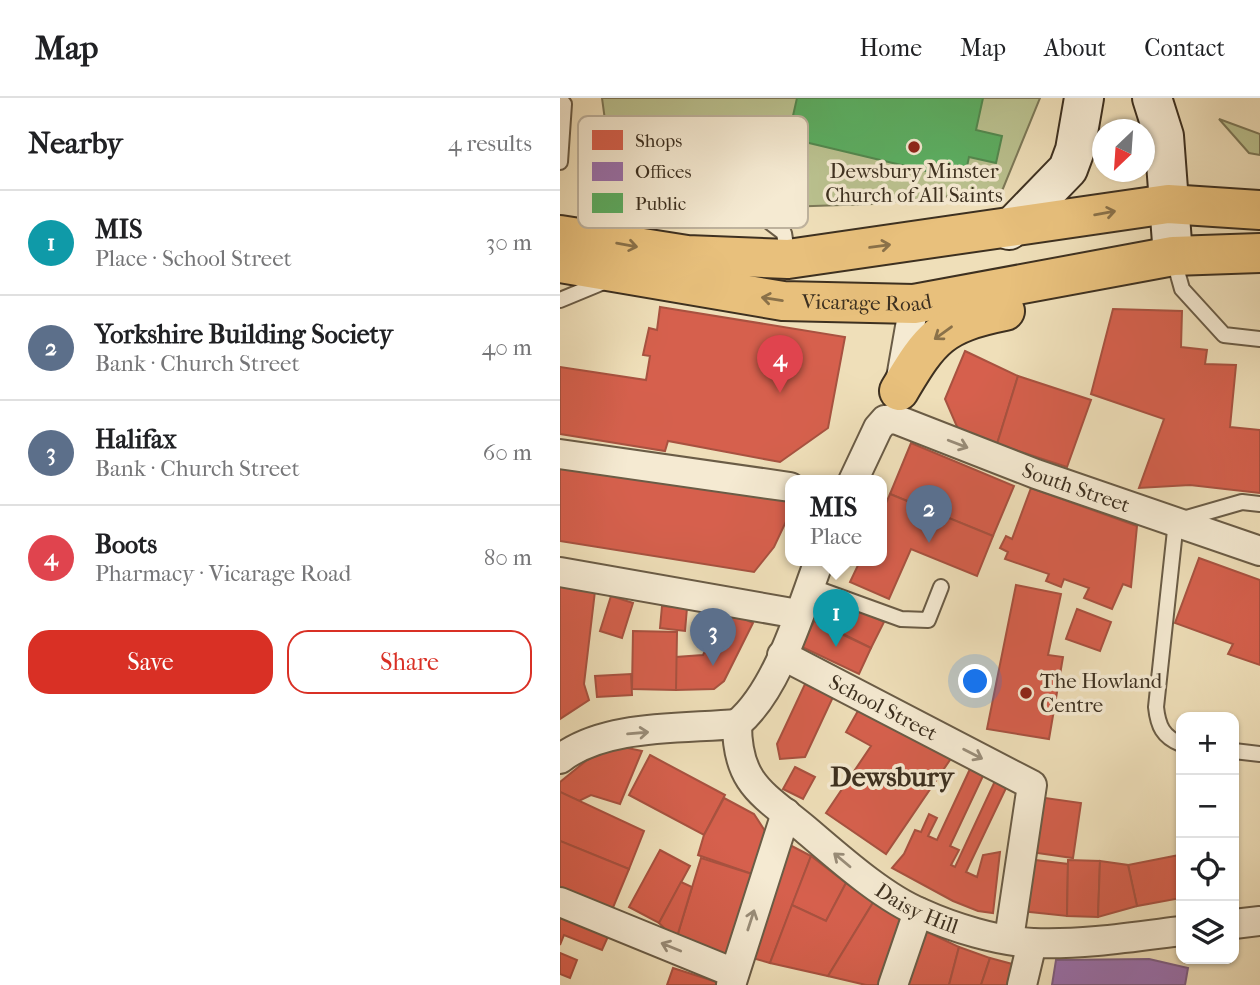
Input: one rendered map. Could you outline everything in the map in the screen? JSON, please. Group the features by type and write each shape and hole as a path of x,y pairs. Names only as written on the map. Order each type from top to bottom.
{"highway":[{"name":"Vicarage Road","path":"560,235 687,255 788,259 1009,230 1168,204 1260,210"},
{"name":"Vicarage Road","path":"560,263 783,301 914,304 1172,257 1260,253"},
{"path":"788,259 892,287 914,304"},
{"path":"897,405 921,354 949,327 967,318 1064,299 1093,272"}],"main road":[{"path":"1009,230 1068,169 1075,150 1084,98"},
{"path":"1152,98 1164,136 1172,257"}],"street":[{"path":"856,475 878,428 897,405 914,304"},
{"name":"South Street","path":"897,405 1036,474 1260,551"},
{"path":"560,454 785,486"},
{"path":"560,572 798,614"},
{"path":"560,759 572,750 610,735 737,724 751,712 782,655 814,573"},
{"name":"School Street","path":"782,655 1032,785 1021,941"},
{"name":"Daisy Hill","path":"737,724 737,749 743,769 760,792 849,866 918,912 959,928 1021,941 1127,938 1176,932"},
{"path":"560,902 733,979 786,813"},
{"path":"893,985 918,912"},
{"path":"1239,923 1260,921"},
{"path":"1021,941 1023,985"}],"lane":[{"path":"560,162 564,102"},
{"path":"777,228 784,233 788,259"},
{"path":"1172,257 1182,289 1224,335 1260,339"},
{"path":"560,300 621,275"},
{"path":"1176,741 1165,735 1158,724 1156,707 1176,521 1242,502 1260,504"},
{"path":"814,573 901,619 928,620 941,587"},
{"path":"1239,752 1260,754"}],"green space":[{"path":"602,98 1040,98 1002,191 872,204 808,206 808,116 604,116"},
{"path":"1219,119 1260,134 1260,155 1249,153"}],"building: Shops":[{"path":"660,307 845,337 828,428 780,462 668,441 665,451 560,434 560,367 646,380 650,356 643,355 649,328 657,330"},
{"path":"1113,309 1182,311 1181,347 1207,350 1205,364 1236,365 1230,427 1260,430 1260,493 1190,485 1139,488 1164,419 1091,394"},
{"path":"965,351 1018,376 997,444 958,429 945,399"},
{"path":"1018,376 1091,400 1067,467 997,444"},
{"path":"911,443 1014,486 993,536 890,494"},
{"path":"560,460 785,500 785,524 774,547 754,572 560,541"},
{"path":"1031,488 1137,526 1131,587 1123,584 1112,609 1084,598 1089,588 1064,579 1061,587 1046,581 1049,574 1005,559 1008,552 1000,548 1006,536 1012,539"},
{"path":"890,494 993,536 977,576 911,549 889,599 850,582 858,566 887,566 887,501"},
{"path":"1199,558 1260,580 1260,665 1228,654 1233,644 1175,623"},
{"path":"560,583 595,591 584,684 589,700 560,719"},
{"name":"The Howland Centre","path":"1016,585 1061,594 1048,655 1063,657 1049,739 987,729"},
{"path":"611,596 633,603 622,638 600,631"},
{"path":"841,601 884,622 871,648 829,627"},
{"path":"662,606 687,608 685,631 660,628"},
{"path":"1077,609 1111,622 1100,651 1066,639"},
{"path":"726,610 753,623 724,681 714,689 676,690 676,657 703,655"},
{"path":"814,621 871,648 859,674 802,647"},
{"path":"633,631 677,632 676,690 632,689"},
{"path":"631,674 632,695 597,697 595,676"},
{"path":"805,684 833,697 805,757 780,759 777,744"},
{"path":"859,709 952,757 886,854 826,813 871,746 846,732"},
{"path":"618,746 642,751 620,804 591,795 579,801 560,792 560,782 587,760"},
{"path":"650,755 725,795 704,835 629,795"},
{"path":"795,767 815,777 803,799 783,789"},
{"path":"970,769 983,776 950,846 959,850 951,865 955,867 995,781 1007,786 966,872 977,877 983,855 1000,852 993,913 978,911 953,901 892,868 904,854 915,830 921,832 929,814 937,818 928,836 937,840"},
{"path":"560,792 644,831 629,869 560,841"},
{"path":"1038,797 1081,803 1073,858 1030,852"},
{"path":"724,798 754,814 765,831 752,874 698,855 704,835"},
{"path":"560,841 629,869 612,910 560,889"},
{"path":"786,843 811,856 770,963 749,957"},
{"path":"660,850 690,866 659,923 629,907"},
{"path":"811,856 846,883 826,921 792,905"},
{"path":"1176,856 1176,899 1137,906 1128,865"},
{"path":"701,858 752,874 727,956 676,940"},
{"path":"1027,859 1068,864 1067,916 1021,911"},
{"path":"1068,860 1100,861 1098,917 1067,916"},
{"path":"1100,861 1128,865 1137,906 1098,917"},
{"path":"681,882 692,887 676,940 659,923"},
{"path":"846,883 874,901 828,976 770,963 792,905 826,921"},
{"path":"874,901 909,923 883,985 866,985 828,976"},
{"path":"560,914 610,932 602,950 564,935 560,945"},
{"path":"921,929 959,947 949,985 901,985"},
{"path":"959,947 990,958 981,985 949,985"},
{"path":"560,953 577,960 570,978 560,974"},
{"path":"990,958 1016,965 1010,985 981,985"},
{"path":"673,968 723,984 723,985 667,985"}],"building: Offices":[{"path":"1149,959 1188,968 1185,985 1052,985 1056,960"}],"building: Public":[{"name":"Dewsbury Minster Church of All Saints","path":"797,98 983,98 976,130 1002,136 996,163 969,157 964,180 808,143 808,116 793,116"}],"place":[{"name":"Dewsbury Minster Church of All Saints","path":"914,147"},
{"name":"Boots","path":"780,393"},
{"name":"Yorkshire Building Society","path":"929,543"},
{"name":"MIS","path":"836,647"},
{"name":"Halifax","path":"713,666"},
{"name":"The Howland Centre","path":"1026,693"}],"district":[{"name":"Dewsbury","path":"892,776"}]}
